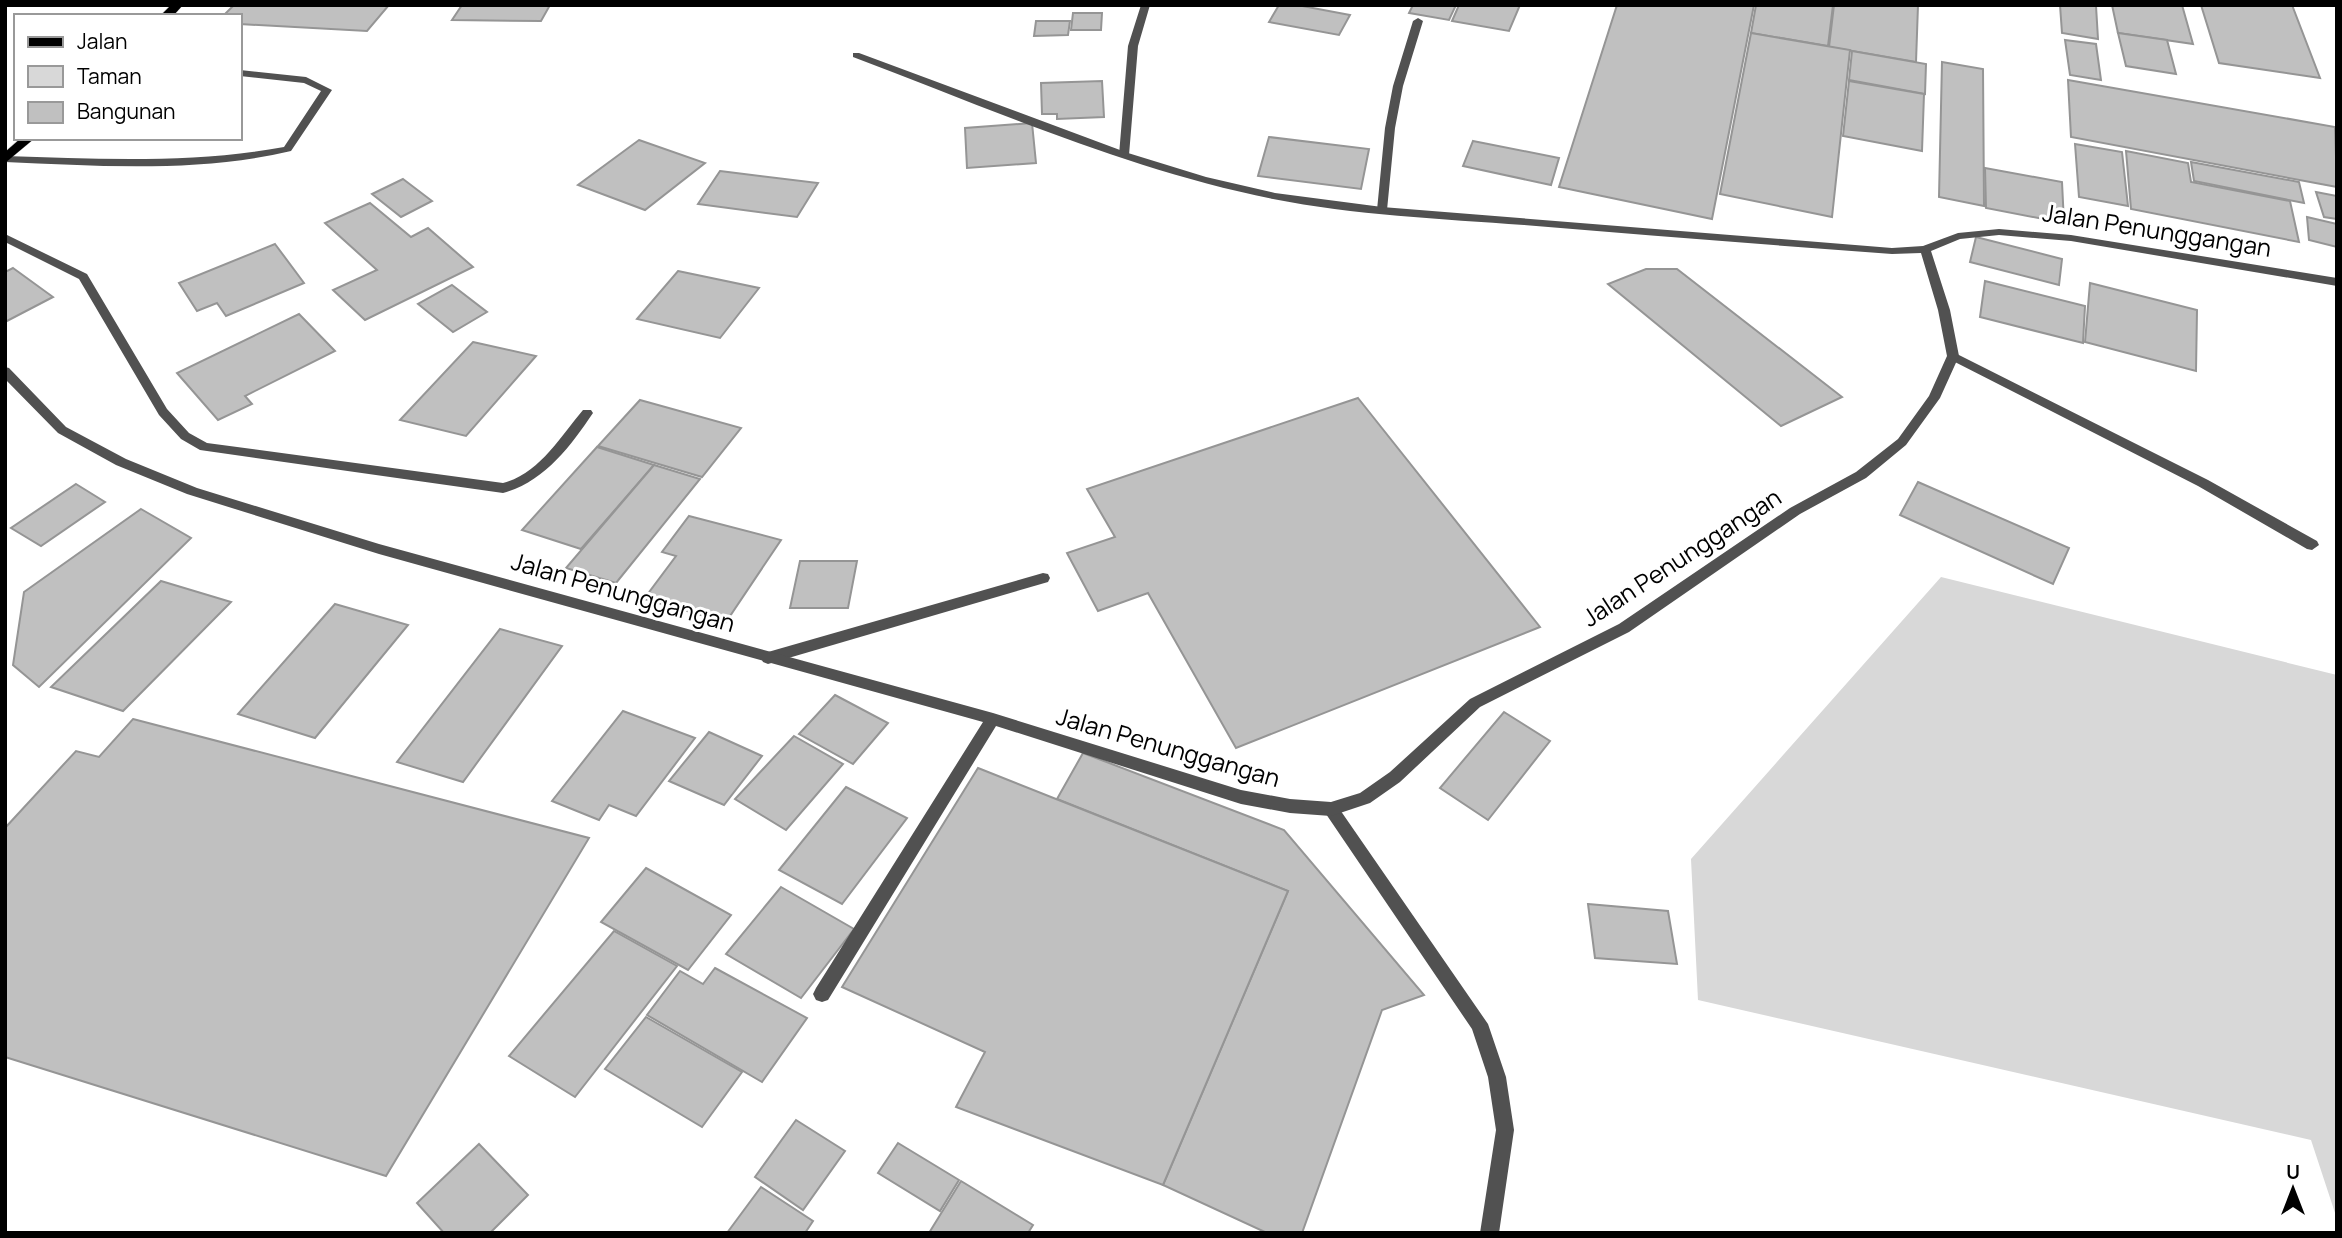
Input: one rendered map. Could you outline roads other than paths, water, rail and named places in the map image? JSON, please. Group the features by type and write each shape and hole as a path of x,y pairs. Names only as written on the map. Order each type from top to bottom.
{"main road":[{"path":"5,159 27,140"}],"street":[{"path":"1124,155 1133,46 1146,5"},
{"path":"1382,210 1396,96 1418,21"},
{"name":"Jalan Penunggangan","path":"856,55 1124,155 1203,179 1275,195 1382,210 1892,251 1925,249 1958,236 1999,232 2071,238 2337,282"},
{"path":"5,159 177,162 247,158 287,149 327,90 306,80 242,73"},
{"path":"5,237 83,277 163,412 185,436 204,447 503,488 517,486 531,478 587,413"},
{"path":"1925,249 1944,310 1953,356 2203,483 2312,545"},
{"name":"Jalan Penunggangan","path":"5,371 62,430 121,462 192,491 379,549 993,719 1241,797 1290,806 1331,809 1365,798 1395,777 1475,703 1624,628 1716,568 1795,511 1861,475 1902,442 1934,398 1953,356"},
{"path":"768,657 1043,578"},
{"path":"822,994 993,719"},
{"path":"1331,809 1479,1024 1497,1077 1505,1130 1489,1233"}]}
